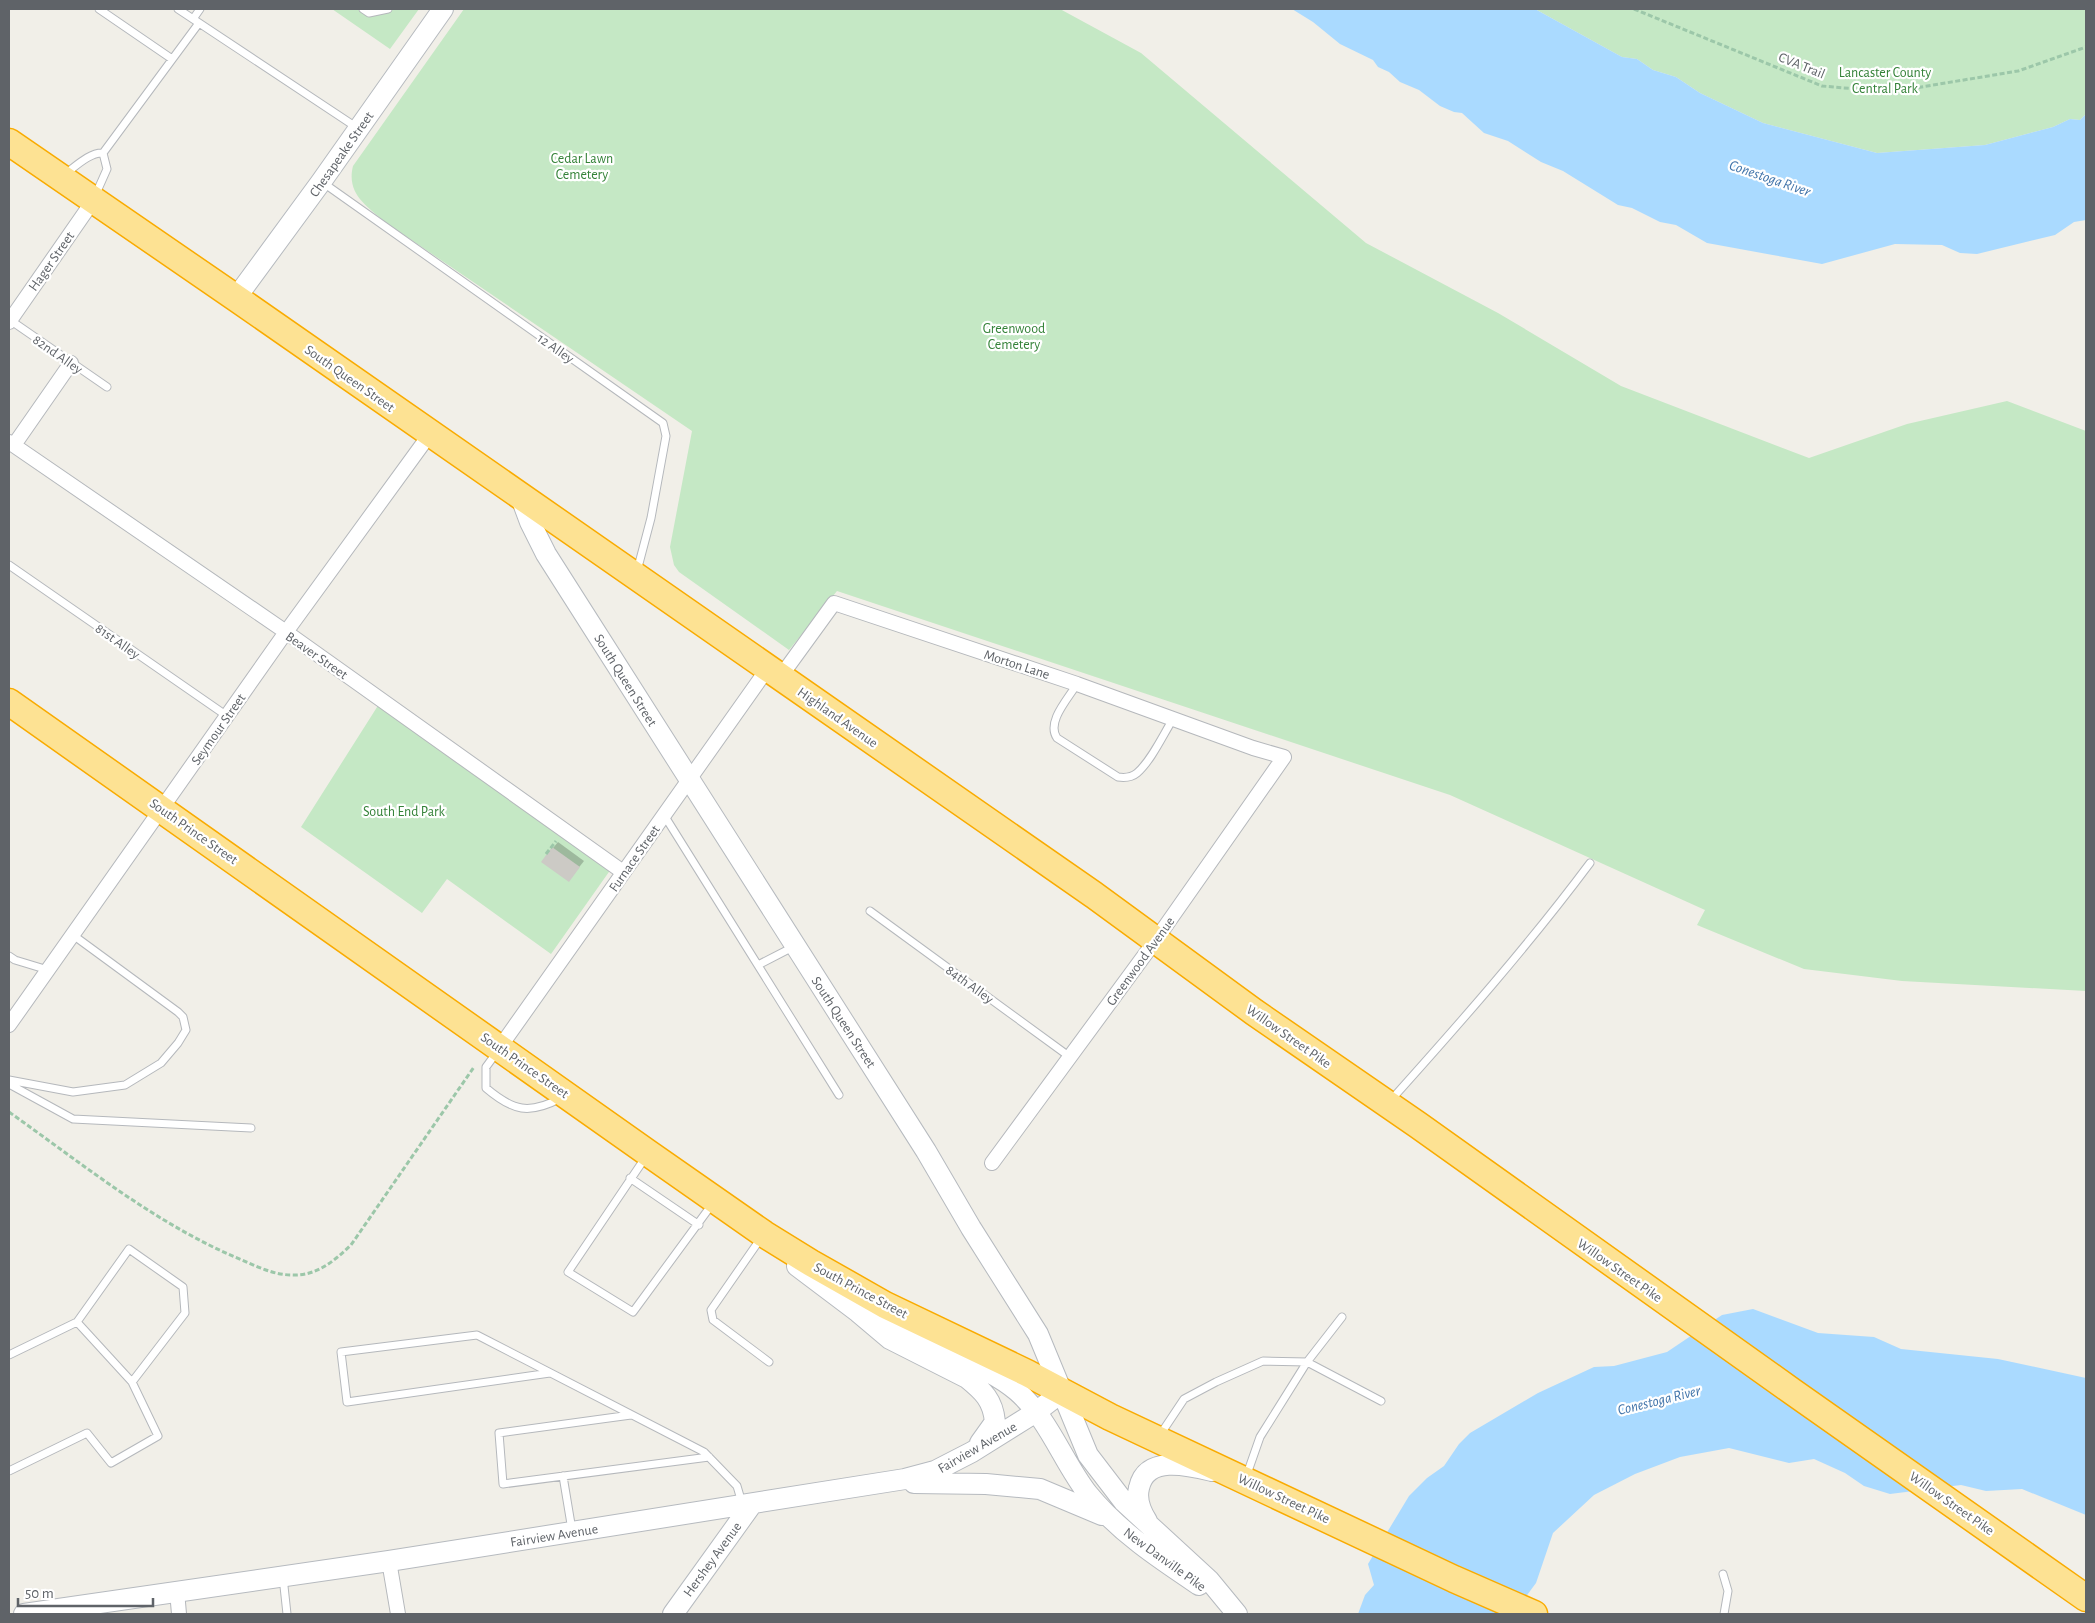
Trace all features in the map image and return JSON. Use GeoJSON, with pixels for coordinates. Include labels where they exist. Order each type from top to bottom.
{"type":"FeatureCollection","features":[{"type":"Feature","properties":{"kind":"highway","name":"South Queen Street"},"geometry":{"type":"LineString","coordinates":[[9,142],[520,495]]}},
{"type":"Feature","properties":{"kind":"highway","name":"Highland Avenue"},"geometry":{"type":"LineString","coordinates":[[520,495],[1094,895],[1155,941]]}},
{"type":"Feature","properties":{"kind":"highway","name":"South Prince Street"},"geometry":{"type":"LineString","coordinates":[[9,702],[764,1234],[885,1305],[1027,1373],[1062,1392]]}},
{"type":"Feature","properties":{"kind":"highway","name":"Willow Street Pike"},"geometry":{"type":"LineString","coordinates":[[1155,941],[2086,1598]]}},
{"type":"Feature","properties":{"kind":"highway","name":"Willow Street Pike"},"geometry":{"type":"LineString","coordinates":[[1062,1392],[1157,1439],[1454,1579],[1534,1614]]}},
{"type":"Feature","properties":{"kind":"main road","name":"Chesapeake Street"},"geometry":{"type":"LineString","coordinates":[[236,298],[359,129],[443,9]]}},
{"type":"Feature","properties":{"kind":"main road","name":"South Queen Street"},"geometry":{"type":"LineString","coordinates":[[520,495],[530,522],[546,554],[926,1151],[971,1228],[1038,1334],[1062,1392]]}},
{"type":"Feature","properties":{"kind":"main road"},"geometry":{"type":"LineString","coordinates":[[764,1234],[800,1269],[890,1338],[967,1378],[987,1397],[994,1408],[995,1422],[990,1431],[972,1452]]}},
{"type":"Feature","properties":{"kind":"main road","name":"New Danville Pike"},"geometry":{"type":"LineString","coordinates":[[858,1312],[895,1327],[996,1375],[1017,1391],[1036,1412],[1088,1494],[1113,1520],[1140,1544],[1233,1610]]}},
{"type":"Feature","properties":{"kind":"main road","name":"Fairview Avenue"},"geometry":{"type":"LineString","coordinates":[[24,1614],[51,1612],[177,1591],[390,1561],[888,1483],[935,1471],[972,1452],[1036,1412],[1062,1392]]}},
{"type":"Feature","properties":{"kind":"main road","name":"New Danville Pike"},"geometry":{"type":"LineString","coordinates":[[1062,1392],[1088,1454],[1124,1502],[1209,1580],[1233,1610]]}},
{"type":"Feature","properties":{"kind":"main road"},"geometry":{"type":"LineString","coordinates":[[1152,1528],[1137,1502],[1141,1479],[1150,1469],[1164,1465],[1203,1469],[1245,1479]]}},
{"type":"Feature","properties":{"kind":"main road"},"geometry":{"type":"LineString","coordinates":[[888,1483],[986,1484],[1040,1489],[1078,1503],[1113,1520]]}},
{"type":"Feature","properties":{"kind":"main road","name":"Hershey Avenue"},"geometry":{"type":"LineString","coordinates":[[673,1614],[747,1505]]}},
{"type":"Feature","properties":{"kind":"street","name":"Hager Street"},"geometry":{"type":"LineString","coordinates":[[9,321],[93,201]]}},
{"type":"Feature","properties":{"kind":"street"},"geometry":{"type":"LineString","coordinates":[[12,443],[71,363]]}},
{"type":"Feature","properties":{"kind":"street","name":"Seymour Street"},"geometry":{"type":"LineString","coordinates":[[9,1025],[163,809],[226,716],[430,434]]}},
{"type":"Feature","properties":{"kind":"street","name":"Beaver Street"},"geometry":{"type":"LineString","coordinates":[[12,443],[286,632],[623,872]]}},
{"type":"Feature","properties":{"kind":"street","name":"Morton Lane"},"geometry":{"type":"LineString","coordinates":[[774,672],[834,603],[1077,684],[1284,757]]}},
{"type":"Feature","properties":{"kind":"street","name":"Furnace Street"},"geometry":{"type":"LineString","coordinates":[[500,1047],[689,779],[774,672]]}},
{"type":"Feature","properties":{"kind":"street","name":"Greenwood Avenue"},"geometry":{"type":"LineString","coordinates":[[992,1163],[1155,941],[1284,757]]}},
{"type":"Feature","properties":{"kind":"street"},"geometry":{"type":"LineString","coordinates":[[390,1561],[398,1614]]}},
{"type":"Feature","properties":{"kind":"street"},"geometry":{"type":"LineString","coordinates":[[177,1591],[179,1614]]}},
{"type":"Feature","properties":{"kind":"lane"},"geometry":{"type":"LineString","coordinates":[[99,9],[172,59]]}},
{"type":"Feature","properties":{"kind":"lane"},"geometry":{"type":"LineString","coordinates":[[178,9],[359,129]]}},
{"type":"Feature","properties":{"kind":"lane"},"geometry":{"type":"LineString","coordinates":[[103,153],[172,59],[196,21],[200,9]]}},
{"type":"Feature","properties":{"kind":"lane"},"geometry":{"type":"LineString","coordinates":[[364,9],[369,13],[388,9]]}},
{"type":"Feature","properties":{"kind":"lane"},"geometry":{"type":"LineString","coordinates":[[60,177],[90,157],[100,152],[103,153]]}},
{"type":"Feature","properties":{"kind":"lane"},"geometry":{"type":"LineString","coordinates":[[93,201],[107,169],[103,153]]}},
{"type":"Feature","properties":{"kind":"lane","name":"12 Alley"},"geometry":{"type":"LineString","coordinates":[[321,182],[663,423],[666,436],[651,518],[636,576]]}},
{"type":"Feature","properties":{"kind":"lane","name":"82nd Alley"},"geometry":{"type":"LineString","coordinates":[[9,321],[107,387]]}},
{"type":"Feature","properties":{"kind":"lane","name":"81st Alley"},"geometry":{"type":"LineString","coordinates":[[9,565],[226,716]]}},
{"type":"Feature","properties":{"kind":"lane"},"geometry":{"type":"LineString","coordinates":[[1077,684],[1053,725],[1053,733],[1057,738],[1118,777],[1128,778],[1137,774],[1173,719]]}},
{"type":"Feature","properties":{"kind":"lane"},"geometry":{"type":"LineString","coordinates":[[664,815],[839,1094]]}},
{"type":"Feature","properties":{"kind":"lane"},"geometry":{"type":"LineString","coordinates":[[1388,1104],[1483,997],[1560,904],[1590,863]]}},
{"type":"Feature","properties":{"kind":"lane","name":"84th Alley"},"geometry":{"type":"LineString","coordinates":[[870,910],[1070,1057]]}},
{"type":"Feature","properties":{"kind":"lane"},"geometry":{"type":"LineString","coordinates":[[9,1080],[73,1092],[124,1085],[161,1063],[186,1030],[183,1017],[178,1012],[73,935]]}},
{"type":"Feature","properties":{"kind":"lane"},"geometry":{"type":"LineString","coordinates":[[758,965],[795,946]]}},
{"type":"Feature","properties":{"kind":"lane"},"geometry":{"type":"LineString","coordinates":[[9,956],[15,960],[49,970]]}},
{"type":"Feature","properties":{"kind":"lane"},"geometry":{"type":"LineString","coordinates":[[500,1047],[486,1067],[486,1088],[502,1102],[529,1110],[550,1104],[568,1095]]}},
{"type":"Feature","properties":{"kind":"lane"},"geometry":{"type":"LineString","coordinates":[[9,1084],[73,1119],[251,1128]]}},
{"type":"Feature","properties":{"kind":"lane"},"geometry":{"type":"LineString","coordinates":[[648,1153],[568,1272],[633,1312],[699,1225],[715,1200]]}},
{"type":"Feature","properties":{"kind":"lane"},"geometry":{"type":"LineString","coordinates":[[630,1178],[699,1225]]}},
{"type":"Feature","properties":{"kind":"lane"},"geometry":{"type":"LineString","coordinates":[[764,1234],[711,1310],[713,1320],[769,1362]]}},
{"type":"Feature","properties":{"kind":"lane"},"geometry":{"type":"LineString","coordinates":[[9,1355],[77,1322],[129,1250],[183,1286],[185,1314],[132,1382]]}},
{"type":"Feature","properties":{"kind":"lane"},"geometry":{"type":"LineString","coordinates":[[1245,1479],[1260,1437],[1307,1362],[1342,1317]]}},
{"type":"Feature","properties":{"kind":"lane"},"geometry":{"type":"LineString","coordinates":[[9,1471],[87,1432],[111,1463],[158,1436],[132,1382],[77,1322]]}},
{"type":"Feature","properties":{"kind":"lane"},"geometry":{"type":"LineString","coordinates":[[550,1373],[347,1402],[341,1352],[477,1335],[704,1452],[737,1486],[747,1505]]}},
{"type":"Feature","properties":{"kind":"lane"},"geometry":{"type":"LineString","coordinates":[[1157,1439],[1184,1399],[1216,1382],[1264,1361],[1307,1362],[1381,1401]]}},
{"type":"Feature","properties":{"kind":"lane"},"geometry":{"type":"LineString","coordinates":[[631,1415],[499,1433],[502,1484],[709,1457]]}},
{"type":"Feature","properties":{"kind":"lane"},"geometry":{"type":"LineString","coordinates":[[563,1476],[572,1532]]}},
{"type":"Feature","properties":{"kind":"lane"},"geometry":{"type":"LineString","coordinates":[[1723,1574],[1728,1591],[1724,1614]]}},
{"type":"Feature","properties":{"kind":"lane"},"geometry":{"type":"LineString","coordinates":[[283,1576],[287,1614]]}},
{"type":"Feature","properties":{"kind":"path","name":"CVA Trail"},"geometry":{"type":"LineString","coordinates":[[1634,9],[1822,86],[1891,92],[2018,71],[2086,47]]}},
{"type":"Feature","properties":{"kind":"path"},"geometry":{"type":"LineString","coordinates":[[546,854],[558,838]]}},
{"type":"Feature","properties":{"kind":"path"},"geometry":{"type":"LineString","coordinates":[[9,1112],[156,1216],[216,1249],[272,1272],[293,1275],[317,1271],[335,1260],[351,1245],[472,1068],[500,1047]]}},
{"type":"Feature","properties":{"kind":"green space"},"geometry":{"type":"Polygon","coordinates":[[[332,9],[419,9],[390,49],[332,9]]]}},
{"type":"Feature","properties":{"kind":"green space","name":"Greenwood Cemetery"},"geometry":{"type":"Polygon","coordinates":[[[464,9],[1060,9],[1141,53],[1366,243],[1498,313],[1621,386],[1809,458],[1907,424],[2007,401],[2086,431],[2086,991],[1902,981],[1804,969],[1697,925],[1705,910],[1450,795],[837,591],[789,650],[679,572],[674,565],[670,547],[692,431],[385,222],[365,205],[355,192],[352,176],[353,166],[464,9]]]}},
{"type":"Feature","properties":{"kind":"green space","name":"Lancaster County Central Park"},"geometry":{"type":"Polygon","coordinates":[[[1535,9],[2086,9],[2086,114],[2080,120],[2070,119],[2053,127],[1985,145],[1877,153],[1763,123],[1700,93],[1676,77],[1653,70],[1637,59],[1622,57],[1535,9]]]}},
{"type":"Feature","properties":{"kind":"green space","name":"South End Park"},"geometry":{"type":"Polygon","coordinates":[[[379,704],[611,869],[551,954],[447,879],[422,913],[301,827],[379,704]]]}},
{"type":"Feature","properties":{"kind":"water","name":"Conestoga River"},"geometry":{"type":"Polygon","coordinates":[[[1292,9],[1535,9],[1622,57],[1637,59],[1653,70],[1676,77],[1700,93],[1763,123],[1877,153],[1985,145],[2053,127],[2070,119],[2080,120],[2086,114],[2086,220],[2074,222],[2055,235],[1977,254],[1960,253],[1942,245],[1895,244],[1822,264],[1707,243],[1676,225],[1660,222],[1632,208],[1618,205],[1563,171],[1541,162],[1508,141],[1484,133],[1462,113],[1440,106],[1419,90],[1400,82],[1389,72],[1378,67],[1373,60],[1340,44],[1313,22],[1292,9]]]}},
{"type":"Feature","properties":{"kind":"water","name":"Conestoga River"},"geometry":{"type":"Polygon","coordinates":[[[1753,1309],[1818,1333],[1874,1337],[1901,1349],[1998,1359],[2086,1378],[2086,1515],[2022,1489],[1986,1491],[1961,1485],[1890,1494],[1864,1486],[1845,1473],[1814,1459],[1789,1463],[1729,1448],[1680,1457],[1635,1474],[1594,1495],[1553,1533],[1536,1583],[1513,1614],[1358,1614],[1365,1595],[1374,1585],[1368,1564],[1409,1496],[1427,1478],[1444,1466],[1459,1444],[1470,1433],[1538,1393],[1594,1367],[1614,1366],[1667,1352],[1722,1315],[1753,1309]]]}},
{"type":"Feature","properties":{"kind":"building"},"geometry":{"type":"Polygon","coordinates":[[[552,847],[580,867],[569,882],[541,862],[552,847]]]}},
{"type":"Feature","properties":{"kind":"park label","name":"Cedar Lawn Cemetery"},"geometry":{"type":"Point","coordinates":[582,166]}}]}
